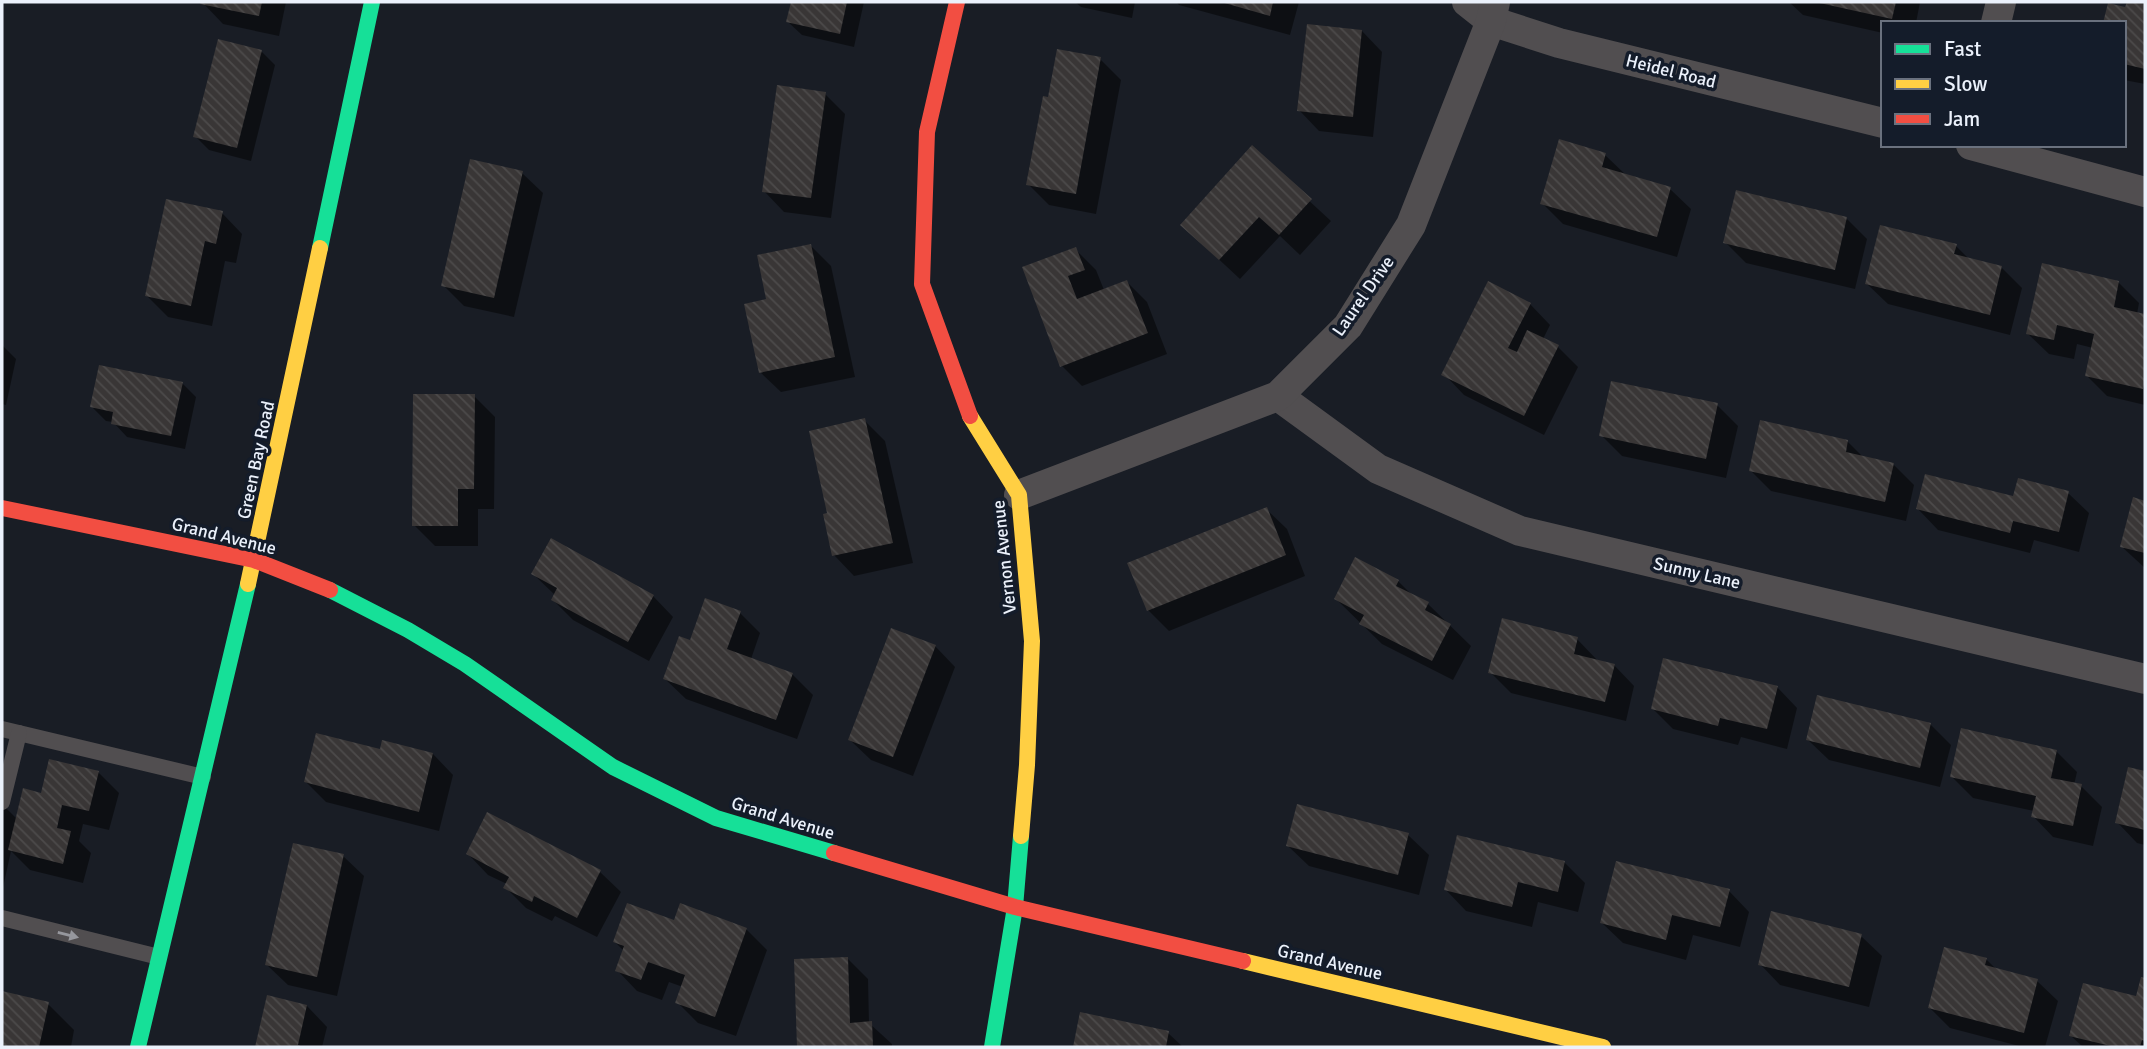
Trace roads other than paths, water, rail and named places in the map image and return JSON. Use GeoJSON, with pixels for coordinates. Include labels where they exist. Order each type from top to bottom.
{"type":"FeatureCollection","features":[{"type":"Feature","properties":{"kind":"street","name":"Green Bay Road"},"geometry":{"type":"LineString","coordinates":[[138,1047],[254,560],[372,2]]}},
{"type":"Feature","properties":{"kind":"street","name":"Vernon Avenue"},"geometry":{"type":"LineString","coordinates":[[957,2],[927,132],[922,284],[966,410],[1019,495],[1032,640],[1027,765],[1015,907],[992,1047]]}},
{"type":"Feature","properties":{"kind":"street","name":"Heidel Road"},"geometry":{"type":"LineString","coordinates":[[1467,2],[1493,11],[1559,43],[1881,123]]}},
{"type":"Feature","properties":{"kind":"street"},"geometry":{"type":"LineString","coordinates":[[1996,21],[2001,2]]}},
{"type":"Feature","properties":{"kind":"street","name":"Laurel Drive"},"geometry":{"type":"LineString","coordinates":[[1019,495],[1278,396],[1348,326],[1411,225],[1493,11]]}},
{"type":"Feature","properties":{"kind":"street"},"geometry":{"type":"LineString","coordinates":[[1979,147],[2145,191]]}},
{"type":"Feature","properties":{"kind":"street","name":"Sunny Lane"},"geometry":{"type":"LineString","coordinates":[[1278,396],[1378,469],[1520,531],[2145,679]]}},
{"type":"Feature","properties":{"kind":"street","name":"Grand Avenue"},"geometry":{"type":"LineString","coordinates":[[2,508],[254,560],[334,591],[466,664],[612,767],[716,818],[1015,907],[1603,1047]]}},
{"type":"Feature","properties":{"kind":"lane"},"geometry":{"type":"LineString","coordinates":[[2,729],[203,777]]}},
{"type":"Feature","properties":{"kind":"lane"},"geometry":{"type":"LineString","coordinates":[[2,802],[19,733]]}},
{"type":"Feature","properties":{"kind":"lane"},"geometry":{"type":"LineString","coordinates":[[2,918],[160,958]]}}]}
